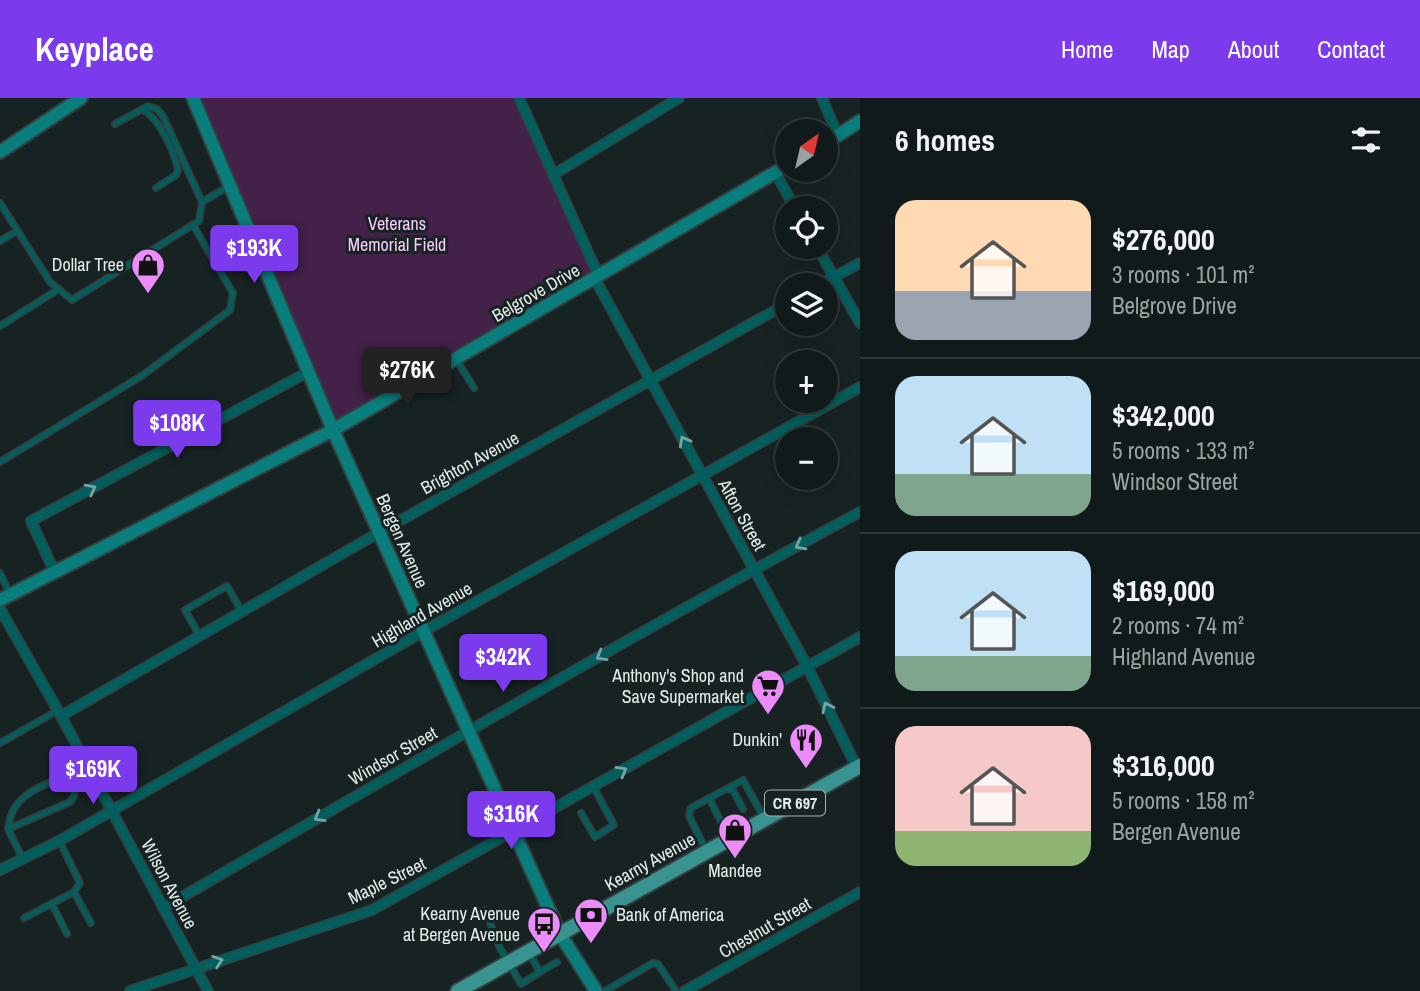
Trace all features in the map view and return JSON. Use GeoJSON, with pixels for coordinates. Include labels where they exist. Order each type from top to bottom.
{"type":"FeatureCollection","features":[{"type":"Feature","properties":{"kind":"main road","name":"Kearny Avenue"},"geometry":{"type":"LineString","coordinates":[[458,991],[858,767]]}},
{"type":"Feature","properties":{"kind":"street"},"geometry":{"type":"LineString","coordinates":[[0,152],[81,98]]}},
{"type":"Feature","properties":{"kind":"street","name":"Bergen Avenue"},"geometry":{"type":"LineString","coordinates":[[193,98],[378,533],[560,934],[596,991]]}},
{"type":"Feature","properties":{"kind":"street","name":"Afton Street"},"geometry":{"type":"LineString","coordinates":[[519,98],[597,278],[807,666],[858,767]]}},
{"type":"Feature","properties":{"kind":"street"},"geometry":{"type":"LineString","coordinates":[[553,175],[679,98]]}},
{"type":"Feature","properties":{"kind":"street"},"geometry":{"type":"LineString","coordinates":[[822,98],[827,119]]}},
{"type":"Feature","properties":{"kind":"street"},"geometry":{"type":"LineString","coordinates":[[838,135],[860,121]]}},
{"type":"Feature","properties":{"kind":"street","name":"Belgrove Drive"},"geometry":{"type":"LineString","coordinates":[[5,597],[333,430],[775,172]]}},
{"type":"Feature","properties":{"kind":"street"},"geometry":{"type":"LineString","coordinates":[[838,275],[860,263]]}},
{"type":"Feature","properties":{"kind":"street"},"geometry":{"type":"LineString","coordinates":[[838,284],[860,323]]}},
{"type":"Feature","properties":{"kind":"street","name":"Brighton Avenue"},"geometry":{"type":"LineString","coordinates":[[60,713],[200,637],[378,533],[775,310]]}},
{"type":"Feature","properties":{"kind":"street"},"geometry":{"type":"LineString","coordinates":[[55,573],[31,521],[308,372]]}},
{"type":"Feature","properties":{"kind":"street","name":"Highland Avenue"},"geometry":{"type":"LineString","coordinates":[[0,870],[113,811],[424,631],[860,387]]}},
{"type":"Feature","properties":{"kind":"street","name":"Windsor Street"},"geometry":{"type":"LineString","coordinates":[[163,908],[469,730],[860,512]]}},
{"type":"Feature","properties":{"kind":"street","name":"Wilson Avenue"},"geometry":{"type":"LineString","coordinates":[[0,609],[60,713],[208,991]]}},
{"type":"Feature","properties":{"kind":"street","name":"Maple Street"},"geometry":{"type":"LineString","coordinates":[[131,991],[372,910],[860,637]]}},
{"type":"Feature","properties":{"kind":"street","name":"Chestnut Street"},"geometry":{"type":"LineString","coordinates":[[685,991],[860,891]]}},
{"type":"Feature","properties":{"kind":"lane"},"geometry":{"type":"LineString","coordinates":[[0,203],[50,282],[72,300],[199,221],[202,202],[157,108],[148,106],[115,124]]}},
{"type":"Feature","properties":{"kind":"lane"},"geometry":{"type":"LineString","coordinates":[[142,109],[149,113],[163,133],[178,170],[176,176],[156,188]]}},
{"type":"Feature","properties":{"kind":"lane"},"geometry":{"type":"LineString","coordinates":[[202,202],[230,186]]}},
{"type":"Feature","properties":{"kind":"lane"},"geometry":{"type":"LineString","coordinates":[[0,462],[143,375],[230,310],[233,292],[193,225]]}},
{"type":"Feature","properties":{"kind":"lane"},"geometry":{"type":"LineString","coordinates":[[0,241],[17,230]]}},
{"type":"Feature","properties":{"kind":"lane"},"geometry":{"type":"LineString","coordinates":[[0,326],[59,289]]}},
{"type":"Feature","properties":{"kind":"lane"},"geometry":{"type":"LineString","coordinates":[[456,359],[474,388]]}},
{"type":"Feature","properties":{"kind":"lane"},"geometry":{"type":"LineString","coordinates":[[0,573],[5,597]]}},
{"type":"Feature","properties":{"kind":"lane"},"geometry":{"type":"LineString","coordinates":[[200,637],[186,610],[227,586],[242,613]]}},
{"type":"Feature","properties":{"kind":"lane"},"geometry":{"type":"LineString","coordinates":[[0,743],[60,713]]}},
{"type":"Feature","properties":{"kind":"lane"},"geometry":{"type":"LineString","coordinates":[[8,828],[70,802],[75,797],[75,789],[68,779],[49,783],[23,798],[15,807],[8,828],[23,859]]}},
{"type":"Feature","properties":{"kind":"lane"},"geometry":{"type":"LineString","coordinates":[[708,852],[689,817],[691,808],[743,780],[766,819]]}},
{"type":"Feature","properties":{"kind":"lane"},"geometry":{"type":"LineString","coordinates":[[581,813],[595,837],[614,825],[594,787]]}},
{"type":"Feature","properties":{"kind":"lane"},"geometry":{"type":"LineString","coordinates":[[728,788],[734,792],[743,809]]}},
{"type":"Feature","properties":{"kind":"lane"},"geometry":{"type":"LineString","coordinates":[[709,798],[730,839]]}},
{"type":"Feature","properties":{"kind":"lane"},"geometry":{"type":"LineString","coordinates":[[24,918],[74,892],[80,883],[59,841]]}},
{"type":"Feature","properties":{"kind":"lane"},"geometry":{"type":"LineString","coordinates":[[74,892],[92,923]]}},
{"type":"Feature","properties":{"kind":"lane"},"geometry":{"type":"LineString","coordinates":[[51,904],[67,934]]}},
{"type":"Feature","properties":{"kind":"lane"},"geometry":{"type":"LineString","coordinates":[[485,910],[500,948],[521,984],[557,962]]}},
{"type":"Feature","properties":{"kind":"lane"},"geometry":{"type":"LineString","coordinates":[[528,952],[540,972]]}},
{"type":"Feature","properties":{"kind":"lane"},"geometry":{"type":"LineString","coordinates":[[605,991],[653,963],[658,964],[676,991]]}},
{"type":"Feature","properties":{"kind":"green space","name":"Veterans Memorial Field"},"geometry":{"type":"Polygon","coordinates":[[[191,98],[518,98],[598,274],[330,433],[191,98]]]}},
{"type":"Feature","properties":{"kind":"place","name":"Dollar Tree"},"geometry":{"type":"Point","coordinates":[148,295]}},
{"type":"Feature","properties":{"kind":"place","name":"Anthony's Shop and Save Supermarket"},"geometry":{"type":"Point","coordinates":[768,716]}},
{"type":"Feature","properties":{"kind":"place","name":"Dunkin'"},"geometry":{"type":"Point","coordinates":[806,770]}},
{"type":"Feature","properties":{"kind":"place","name":"Mandee"},"geometry":{"type":"Point","coordinates":[735,860]}},
{"type":"Feature","properties":{"kind":"place","name":"Bank of America"},"geometry":{"type":"Point","coordinates":[591,945]}},
{"type":"Feature","properties":{"kind":"place","name":"Kearny Avenue at Bergen Avenue"},"geometry":{"type":"Point","coordinates":[544,954]}}]}
